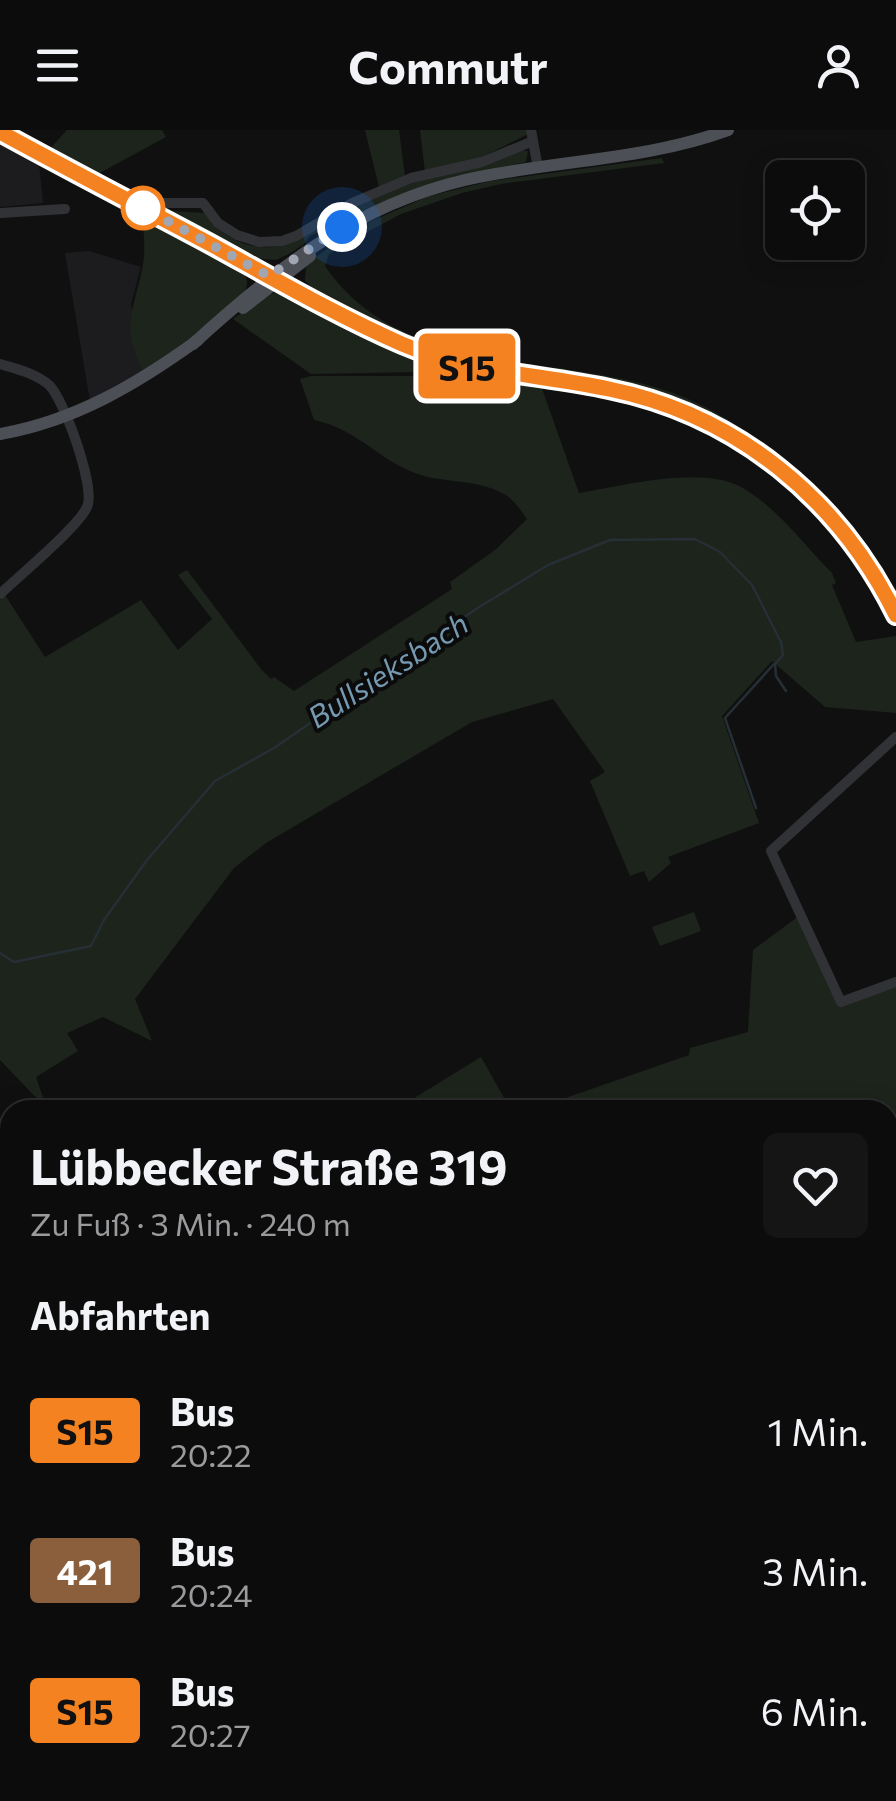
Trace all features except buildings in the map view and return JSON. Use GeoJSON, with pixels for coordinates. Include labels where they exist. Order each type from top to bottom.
{"type":"FeatureCollection","features":[{"type":"Feature","properties":{"kind":"main road"},"geometry":{"type":"LineString","coordinates":[[0,434],[50,422],[142,380],[193,344],[324,237],[361,219],[438,187],[666,149],[728,130]]}},
{"type":"Feature","properties":{"kind":"main road"},"geometry":{"type":"LineString","coordinates":[[0,132],[372,330],[435,357],[660,402],[738,438],[812,496],[855,544],[896,615]]}},
{"type":"Feature","properties":{"kind":"main road"},"geometry":{"type":"LineString","coordinates":[[193,344],[248,293],[304,261],[361,219]]}},
{"type":"Feature","properties":{"kind":"main road"},"geometry":{"type":"LineString","coordinates":[[304,261],[302,280],[311,298]]}},
{"type":"Feature","properties":{"kind":"main road"},"geometry":{"type":"LineString","coordinates":[[245,263],[252,282],[248,293]]}},
{"type":"Feature","properties":{"kind":"street"},"geometry":{"type":"LineString","coordinates":[[146,198],[155,203],[203,203],[218,223],[258,242],[282,240],[396,184],[482,162],[532,135],[538,168]]}},
{"type":"Feature","properties":{"kind":"street"},"geometry":{"type":"LineString","coordinates":[[0,214],[64,209]]}},
{"type":"Feature","properties":{"kind":"street"},"geometry":{"type":"LineString","coordinates":[[0,364],[46,383],[57,394],[89,486],[87,508],[0,594]]}},
{"type":"Feature","properties":{"kind":"street"},"geometry":{"type":"LineString","coordinates":[[896,737],[770,850],[841,1002],[896,982]]}},
{"type":"Feature","properties":{"kind":"shaded area"},"geometry":{"type":"Polygon","coordinates":[[[67,130],[162,130],[166,137],[96,175],[48,151],[67,130]]]}},
{"type":"Feature","properties":{"kind":"shaded area"},"geometry":{"type":"Polygon","coordinates":[[[365,130],[399,130],[405,177],[379,187],[365,130]]]}},
{"type":"Feature","properties":{"kind":"shaded area"},"geometry":{"type":"Polygon","coordinates":[[[420,130],[527,130],[528,134],[476,160],[425,172],[420,130]]]}},
{"type":"Feature","properties":{"kind":"shaded area"},"geometry":{"type":"Polygon","coordinates":[[[0,141],[39,163],[43,203],[0,207],[0,141]]]}},
{"type":"Feature","properties":{"kind":"shaded area"},"geometry":{"type":"Polygon","coordinates":[[[521,150],[528,151],[526,162],[454,177],[336,221],[276,260],[254,258],[157,210],[205,213],[218,228],[242,243],[280,246],[396,188],[491,163],[521,150]]]}},
{"type":"Feature","properties":{"kind":"shaded area"},"geometry":{"type":"Polygon","coordinates":[[[662,158],[664,163],[501,184],[462,193],[401,214],[329,254],[325,266],[356,301],[393,326],[434,344],[477,355],[614,377],[658,388],[703,406],[763,444],[817,491],[744,436],[684,405],[617,385],[450,353],[328,299],[305,280],[310,261],[360,226],[429,196],[491,181],[662,158]]]}},
{"type":"Feature","properties":{"kind":"shaded area"},"geometry":{"type":"Polygon","coordinates":[[[143,217],[237,267],[247,282],[244,293],[188,342],[144,372],[136,355],[131,326],[144,257],[143,217]]]}},
{"type":"Feature","properties":{"kind":"shaded area"},"geometry":{"type":"Polygon","coordinates":[[[89,251],[141,267],[131,304],[144,372],[90,401],[65,253],[89,251]]]}},
{"type":"Feature","properties":{"kind":"shaded area"},"geometry":{"type":"Polygon","coordinates":[[[278,292],[427,360],[428,368],[421,372],[311,374],[233,319],[265,296],[278,292]]]}},
{"type":"Feature","properties":{"kind":"shaded area"},"geometry":{"type":"Polygon","coordinates":[[[441,367],[477,377],[540,383],[579,493],[684,477],[724,481],[754,495],[832,573],[836,583],[832,585],[856,642],[896,636],[896,713],[825,707],[772,661],[722,716],[759,823],[668,857],[671,863],[649,882],[644,871],[630,876],[590,781],[605,772],[553,699],[472,722],[266,843],[234,868],[135,999],[152,1041],[103,1017],[67,1033],[78,1051],[36,1077],[44,1100],[38,1100],[0,1060],[0,600],[5,595],[45,657],[141,600],[178,650],[212,619],[178,575],[187,570],[261,669],[294,691],[452,589],[450,582],[495,550],[527,519],[512,500],[496,490],[409,471],[345,431],[314,420],[300,379],[431,376],[441,367]]]}},
{"type":"Feature","properties":{"kind":"shaded area"},"geometry":{"type":"Polygon","coordinates":[[[694,912],[701,931],[660,946],[652,927],[694,912]]]}},
{"type":"Feature","properties":{"kind":"shaded area"},"geometry":{"type":"Polygon","coordinates":[[[803,913],[843,999],[896,979],[896,1100],[560,1100],[689,1055],[690,1048],[748,1032],[753,950],[803,913]]]}},
{"type":"Feature","properties":{"kind":"shaded area"},"geometry":{"type":"Polygon","coordinates":[[[481,1057],[505,1100],[411,1100],[481,1057]]]}},
{"type":"Feature","properties":{"kind":"waterway","name":"Bullsieksbach"},"geometry":{"type":"LineString","coordinates":[[0,953],[14,962],[91,946],[104,920],[147,860],[215,781],[274,748],[476,609],[548,565],[610,540],[695,539],[720,552],[752,585],[781,642],[783,655],[775,664],[776,676],[786,691]]}},
{"type":"Feature","properties":{"kind":"waterway","name":"Bullsieksbach"},"geometry":{"type":"LineString","coordinates":[[756,808],[725,718],[774,664]]}},
{"type":"Feature","properties":{"kind":"bus line","name":"S15"},"geometry":{"type":"LineString","coordinates":[[0,132],[404,345],[480,369],[609,389],[660,402],[705,420],[778,466],[812,496],[855,544],[896,615]]}},
{"type":"Feature","properties":{"kind":"route"},"geometry":{"type":"LineString","coordinates":[[143,208],[140,206],[269,276],[342,227]]}}]}
